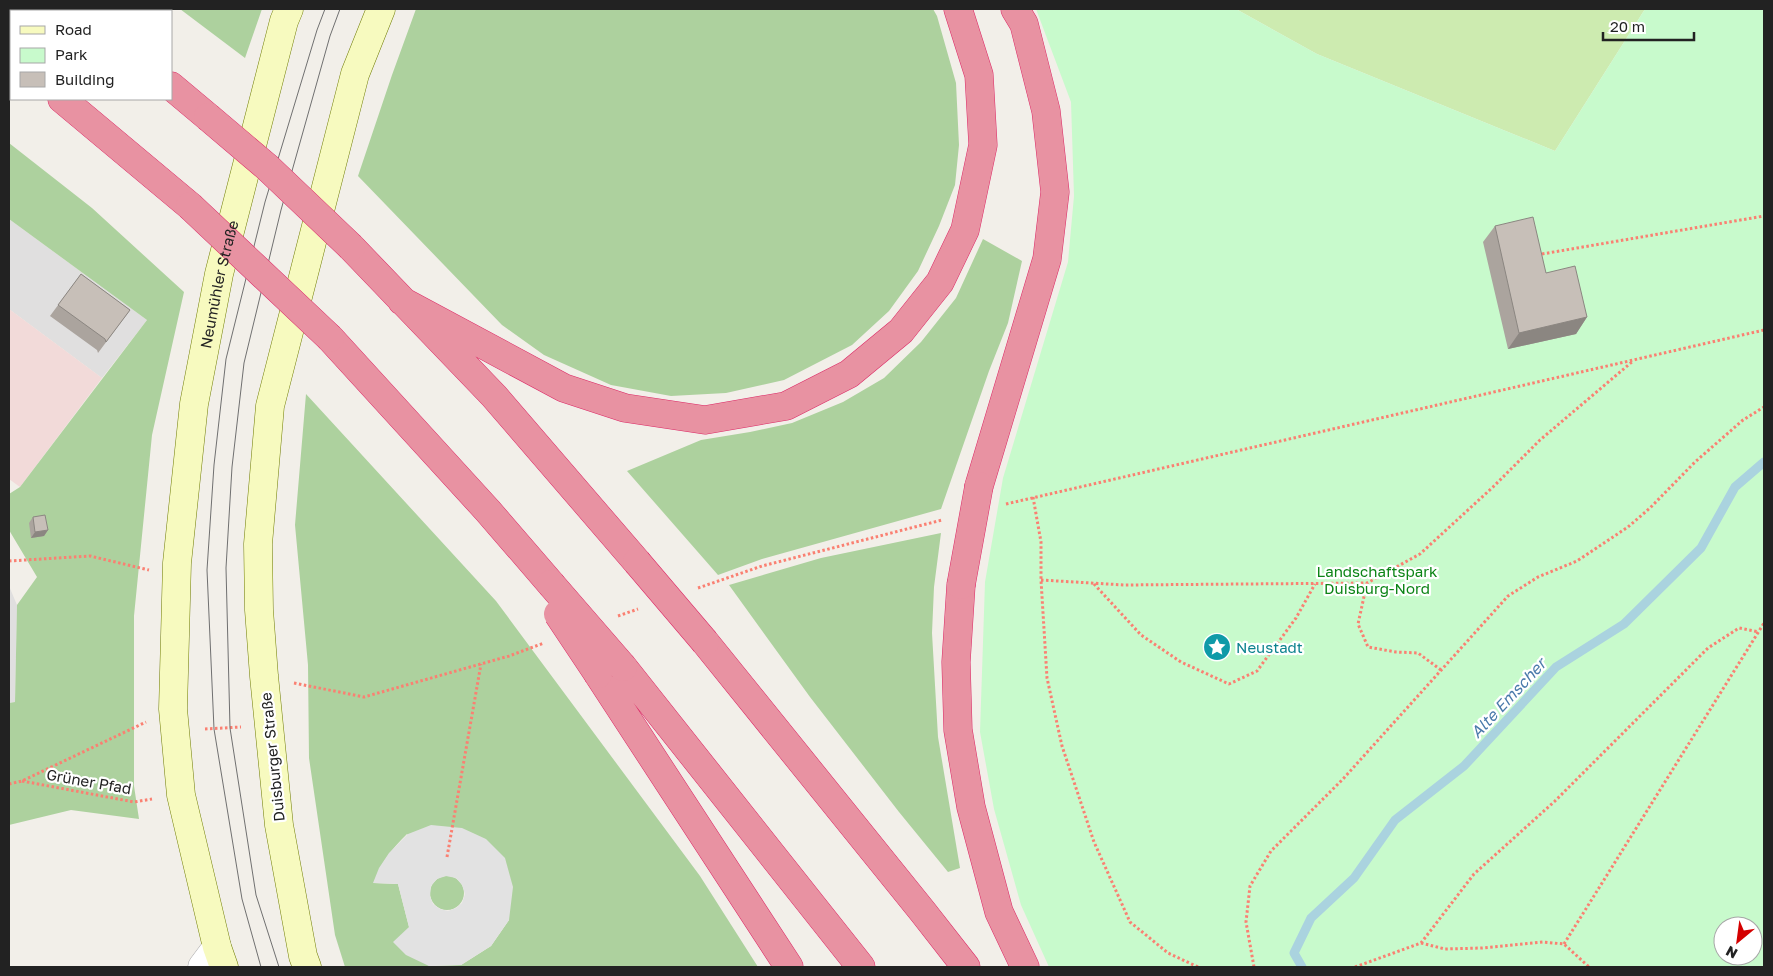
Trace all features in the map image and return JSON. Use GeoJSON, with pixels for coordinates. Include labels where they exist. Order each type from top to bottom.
{"type":"FeatureCollection","features":[{"type":"Feature","properties":{"kind":"highway"},"geometry":{"type":"LineString","coordinates":[[402,301],[564,388],[624,408],[705,420],[786,406],[849,374],[901,331],[940,282],[965,230],[983,145],[979,75],[958,9]]}},
{"type":"Feature","properties":{"kind":"highway"},"geometry":{"type":"LineString","coordinates":[[1015,9],[1024,24],[1046,111],[1055,192],[1047,260],[979,486],[960,584],[956,662],[958,730],[971,807],[999,912],[1025,967]]}},
{"type":"Feature","properties":{"kind":"highway"},"geometry":{"type":"LineString","coordinates":[[172,87],[267,167],[351,248],[494,396],[705,642],[966,967]]}},
{"type":"Feature","properties":{"kind":"highway"},"geometry":{"type":"LineString","coordinates":[[63,100],[190,206],[330,338],[488,511],[610,670],[861,967]]}},
{"type":"Feature","properties":{"kind":"highway"},"geometry":{"type":"LineString","coordinates":[[610,670],[789,967]]}},
{"type":"Feature","properties":{"kind":"main road","name":"Neumühler Straße"},"geometry":{"type":"LineString","coordinates":[[177,568],[194,404],[218,283],[288,9]]}},
{"type":"Feature","properties":{"kind":"main road","name":"Duisburger Straße"},"geometry":{"type":"LineString","coordinates":[[307,967],[303,956],[279,825],[259,610],[258,544],[270,406],[355,74],[381,9]]}},
{"type":"Feature","properties":{"kind":"main road"},"geometry":{"type":"LineString","coordinates":[[177,568],[173,709],[181,795],[214,960]]}},
{"type":"Feature","properties":{"kind":"path"},"geometry":{"type":"LineString","coordinates":[[1542,254],[1764,216]]}},
{"type":"Feature","properties":{"kind":"path"},"geometry":{"type":"LineString","coordinates":[[1198,967],[1168,953],[1130,922],[1094,842],[1062,746],[1047,678],[1041,542],[1033,497],[1764,330]]}},
{"type":"Feature","properties":{"kind":"path"},"geometry":{"type":"LineString","coordinates":[[1042,580],[1124,586],[1367,583],[1420,554],[1493,487],[1540,440],[1634,360]]}},
{"type":"Feature","properties":{"kind":"path"},"geometry":{"type":"LineString","coordinates":[[1254,967],[1246,922],[1250,886],[1271,851],[1342,779],[1508,596],[1538,577],[1577,561],[1628,527],[1650,508],[1695,462],[1744,420],[1764,407]]}},
{"type":"Feature","properties":{"kind":"path"},"geometry":{"type":"LineString","coordinates":[[9,561],[90,556],[138,568],[177,568]]}},
{"type":"Feature","properties":{"kind":"path"},"geometry":{"type":"LineString","coordinates":[[1094,584],[1141,635],[1180,662],[1229,684],[1256,671],[1296,618],[1315,583]]}},
{"type":"Feature","properties":{"kind":"path"},"geometry":{"type":"LineString","coordinates":[[1367,583],[1358,624],[1368,647],[1396,652],[1418,653],[1441,670]]}},
{"type":"Feature","properties":{"kind":"path"},"geometry":{"type":"LineString","coordinates":[[1564,944],[1764,623]]}},
{"type":"Feature","properties":{"kind":"path"},"geometry":{"type":"LineString","coordinates":[[1421,943],[1474,874],[1555,801],[1708,648],[1739,628],[1759,632]]}},
{"type":"Feature","properties":{"kind":"path"},"geometry":{"type":"LineString","coordinates":[[447,857],[481,664]]}},
{"type":"Feature","properties":{"kind":"path"},"geometry":{"type":"LineString","coordinates":[[9,784],[22,781],[173,709]]}},
{"type":"Feature","properties":{"kind":"path","name":"Grüner Pfad"},"geometry":{"type":"LineString","coordinates":[[22,781],[134,802],[181,795]]}},
{"type":"Feature","properties":{"kind":"path"},"geometry":{"type":"LineString","coordinates":[[1355,967],[1421,943],[1445,948],[1482,948],[1543,942],[1564,944],[1588,967]]}},
{"type":"Feature","properties":{"kind":"shaded area"},"geometry":{"type":"Polygon","coordinates":[[[9,219],[147,320],[102,378],[9,309],[9,219]]]}},
{"type":"Feature","properties":{"kind":"shaded area"},"geometry":{"type":"Polygon","coordinates":[[[9,309],[102,378],[20,487],[9,479],[9,309]]]}},
{"type":"Feature","properties":{"kind":"shaded area"},"geometry":{"type":"Polygon","coordinates":[[[9,586],[17,605],[15,702],[9,703],[9,586]]]}},
{"type":"Feature","properties":{"kind":"shaded area"},"geometry":{"type":"Polygon","coordinates":[[[431,825],[462,828],[486,839],[505,858],[513,887],[509,920],[491,946],[461,965],[429,966],[406,955],[393,942],[409,927],[398,884],[373,883],[379,868],[389,853],[408,834],[431,825]],[[446,876],[437,879],[431,886],[430,896],[433,904],[440,909],[448,911],[462,903],[465,894],[462,885],[456,878],[446,876]]]}},
{"type":"Feature","properties":{"kind":"green space"},"geometry":{"type":"Polygon","coordinates":[[[180,9],[262,9],[245,58],[180,9]]]}},
{"type":"Feature","properties":{"kind":"green space"},"geometry":{"type":"Polygon","coordinates":[[[416,9],[933,9],[937,16],[956,83],[959,145],[955,185],[939,226],[918,271],[889,311],[852,345],[784,380],[726,393],[671,396],[611,385],[544,355],[502,325],[358,176],[416,9]]]}},
{"type":"Feature","properties":{"kind":"green space","name":"Landschaftspark Duisburg-Nord"},"geometry":{"type":"Polygon","coordinates":[[[1036,9],[1236,9],[1317,54],[1555,151],[1645,9],[1764,9],[1764,967],[1049,967],[1021,905],[994,809],[980,732],[985,582],[1003,478],[1068,262],[1074,196],[1071,102],[1036,9]]]}},
{"type":"Feature","properties":{"kind":"green space"},"geometry":{"type":"Polygon","coordinates":[[[1236,9],[1645,9],[1555,151],[1317,54],[1236,9]]]}},
{"type":"Feature","properties":{"kind":"green space"},"geometry":{"type":"Polygon","coordinates":[[[9,143],[92,208],[184,292],[152,435],[134,616],[134,786],[139,819],[71,810],[9,825],[9,703],[15,702],[17,605],[37,577],[9,530],[9,494],[20,487],[147,320],[9,219],[9,143]]]}},
{"type":"Feature","properties":{"kind":"green space"},"geometry":{"type":"Polygon","coordinates":[[[983,239],[1022,261],[1008,323],[989,371],[941,509],[762,559],[718,575],[627,471],[701,440],[792,423],[843,402],[884,378],[921,342],[956,298],[983,239]]]}},
{"type":"Feature","properties":{"kind":"green space"},"geometry":{"type":"Polygon","coordinates":[[[306,394],[496,601],[700,876],[758,967],[345,967],[335,935],[309,758],[308,665],[295,525],[306,394]],[[407,834],[388,856],[374,883],[398,884],[409,927],[429,966],[461,965],[491,946],[509,920],[407,834]]]}},
{"type":"Feature","properties":{"kind":"green space"},"geometry":{"type":"Polygon","coordinates":[[[941,533],[934,587],[932,633],[938,737],[960,868],[948,872],[810,697],[729,585],[821,558],[941,533]]]}},
{"type":"Feature","properties":{"kind":"green space"},"geometry":{"type":"Polygon","coordinates":[[[447,876],[454,877],[459,881],[463,886],[463,900],[459,905],[454,909],[447,910],[440,909],[435,905],[431,900],[430,893],[431,886],[435,881],[440,877],[447,876]]]}},
{"type":"Feature","properties":{"kind":"building"},"geometry":{"type":"Polygon","coordinates":[[[1533,217],[1546,273],[1575,266],[1587,317],[1519,333],[1495,226],[1533,217]]]}},
{"type":"Feature","properties":{"kind":"building"},"geometry":{"type":"Polygon","coordinates":[[[81,274],[130,310],[106,342],[105,339],[58,305],[81,274]]]}},
{"type":"Feature","properties":{"kind":"building"},"geometry":{"type":"Polygon","coordinates":[[[45,515],[48,530],[35,532],[33,517],[45,515]]]}},
{"type":"Feature","properties":{"kind":"waterway","name":"Alte Emscher"},"geometry":{"type":"LineString","coordinates":[[1302,967],[1294,953],[1311,918],[1354,878],[1395,820],[1464,766],[1556,667],[1624,624],[1701,548],[1735,487],[1764,462]]}},
{"type":"Feature","properties":{"kind":"tram line"},"geometry":{"type":"LineString","coordinates":[[261,967],[242,899],[214,729],[207,570],[214,465],[226,359],[265,202],[325,9]]}},
{"type":"Feature","properties":{"kind":"tram line"},"geometry":{"type":"LineString","coordinates":[[279,967],[256,895],[230,728],[226,568],[232,467],[244,363],[281,210],[330,36],[340,9]]}},
{"type":"Feature","properties":{"kind":"place","name":"Neustadt"},"geometry":{"type":"Point","coordinates":[1217,647]}}]}
